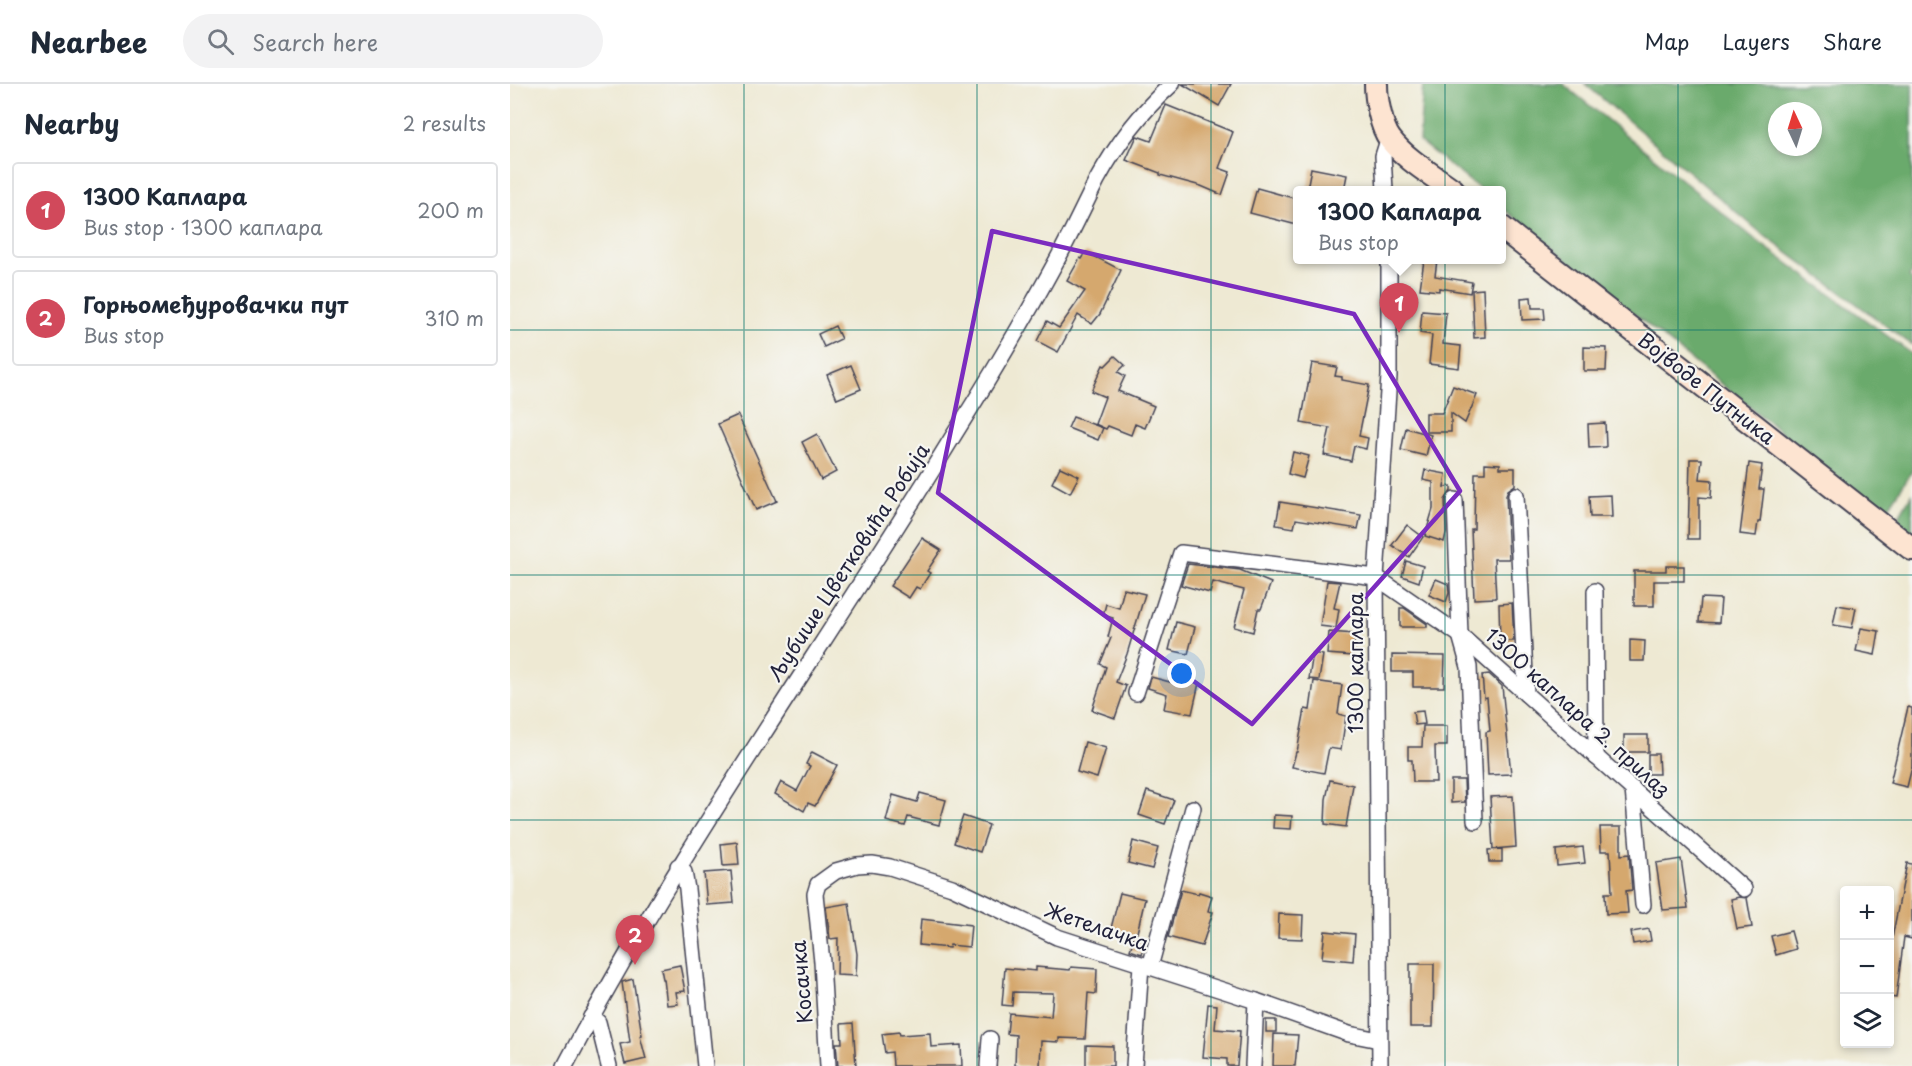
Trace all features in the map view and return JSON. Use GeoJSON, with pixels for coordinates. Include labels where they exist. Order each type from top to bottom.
{"type":"FeatureCollection","features":[{"type":"Feature","properties":{"kind":"street","name":"Љубише Цветковића Робија"},"geometry":{"type":"LineString","coordinates":[[565,1066],[678,866],[952,439],[1057,260],[1098,179],[1152,103],[1172,84]]}},
{"type":"Feature","properties":{"kind":"street"},"geometry":{"type":"LineString","coordinates":[[1376,84],[1378,107],[1389,137],[1411,158],[1449,186]]}},
{"type":"Feature","properties":{"kind":"street"},"geometry":{"type":"LineString","coordinates":[[1385,186],[1383,156],[1389,137]]}},
{"type":"Feature","properties":{"kind":"street","name":"Војводе Путника"},"geometry":{"type":"LineString","coordinates":[[1506,231],[1912,549]]}},
{"type":"Feature","properties":{"kind":"street","name":"1300 каплара"},"geometry":{"type":"LineString","coordinates":[[1380,1066],[1376,577],[1389,376],[1389,264]]}},
{"type":"Feature","properties":{"kind":"street"},"geometry":{"type":"LineString","coordinates":[[1516,495],[1526,694]]}},
{"type":"Feature","properties":{"kind":"street"},"geometry":{"type":"LineString","coordinates":[[1455,500],[1460,635],[1469,667],[1476,821]]}},
{"type":"Feature","properties":{"kind":"street"},"geometry":{"type":"LineString","coordinates":[[1136,693],[1181,553],[1376,577]]}},
{"type":"Feature","properties":{"kind":"street","name":"1300 каплара 2. прилаз"},"geometry":{"type":"LineString","coordinates":[[1376,577],[1460,635],[1744,889]]}},
{"type":"Feature","properties":{"kind":"street"},"geometry":{"type":"LineString","coordinates":[[1595,591],[1596,757]]}},
{"type":"Feature","properties":{"kind":"street"},"geometry":{"type":"LineString","coordinates":[[1633,789],[1643,904]]}},
{"type":"Feature","properties":{"kind":"street"},"geometry":{"type":"LineString","coordinates":[[1134,1066],[1146,966],[1193,808]]}},
{"type":"Feature","properties":{"kind":"street","name":"Жетелачка"},"geometry":{"type":"LineString","coordinates":[[815,894],[818,884],[836,872],[857,865],[872,864],[890,867],[952,887],[1057,937],[1256,1000],[1349,1034],[1379,1040]]}},
{"type":"Feature","properties":{"kind":"street"},"geometry":{"type":"LineString","coordinates":[[678,866],[684,872],[687,889],[705,1066]]}},
{"type":"Feature","properties":{"kind":"street","name":"Косачка"},"geometry":{"type":"LineString","coordinates":[[815,894],[828,1066]]}},
{"type":"Feature","properties":{"kind":"street"},"geometry":{"type":"LineString","coordinates":[[1253,1066],[1256,1000]]}},
{"type":"Feature","properties":{"kind":"street"},"geometry":{"type":"LineString","coordinates":[[591,1017],[598,1022],[609,1066]]}},
{"type":"Feature","properties":{"kind":"street"},"geometry":{"type":"LineString","coordinates":[[988,1066],[990,1039]]}},
{"type":"Feature","properties":{"kind":"highlighted area"},"geometry":{"type":"Polygon","coordinates":[[[992,231],[1354,314],[1460,491],[1252,724],[938,493],[992,231]]]}},
{"type":"Feature","properties":{"kind":"green space"},"geometry":{"type":"Polygon","coordinates":[[[1423,84],[1563,84],[1756,240],[1912,354],[1912,471],[1884,515],[1506,211],[1506,186],[1476,186],[1419,141],[1423,84]]]}},
{"type":"Feature","properties":{"kind":"green space"},"geometry":{"type":"Polygon","coordinates":[[[1585,84],[1912,84],[1912,273],[1909,277],[1912,280],[1912,345],[1761,233],[1585,84]]]}},
{"type":"Feature","properties":{"kind":"green space"},"geometry":{"type":"Polygon","coordinates":[[[1912,494],[1912,536],[1895,523],[1912,494]]]}},
{"type":"Feature","properties":{"kind":"building"},"geometry":{"type":"Polygon","coordinates":[[[1182,84],[1231,84],[1219,106],[1182,84]]]}},
{"type":"Feature","properties":{"kind":"building"},"geometry":{"type":"Polygon","coordinates":[[[1166,105],[1233,132],[1219,168],[1230,172],[1222,195],[1201,186],[1160,175],[1160,173],[1126,160],[1137,136],[1151,141],[1166,105]]]}},
{"type":"Feature","properties":{"kind":"building"},"geometry":{"type":"Polygon","coordinates":[[[1311,168],[1347,175],[1345,186],[1308,186],[1311,168]]]}},
{"type":"Feature","properties":{"kind":"building"},"geometry":{"type":"Polygon","coordinates":[[[1257,188],[1293,198],[1293,224],[1250,213],[1257,188]]]}},
{"type":"Feature","properties":{"kind":"building"},"geometry":{"type":"Polygon","coordinates":[[[1086,252],[1121,270],[1100,314],[1092,324],[1078,315],[1058,352],[1037,341],[1047,321],[1059,328],[1085,291],[1067,281],[1086,252]]]}},
{"type":"Feature","properties":{"kind":"building"},"geometry":{"type":"Polygon","coordinates":[[[1423,264],[1436,264],[1435,276],[1472,282],[1470,293],[1439,288],[1439,291],[1420,289],[1423,264]]]}},
{"type":"Feature","properties":{"kind":"building"},"geometry":{"type":"Polygon","coordinates":[[[1483,289],[1485,337],[1474,338],[1472,290],[1483,289]]]}},
{"type":"Feature","properties":{"kind":"building"},"geometry":{"type":"Polygon","coordinates":[[[1531,297],[1532,308],[1544,308],[1545,319],[1522,320],[1521,298],[1531,297]]]}},
{"type":"Feature","properties":{"kind":"building"},"geometry":{"type":"Polygon","coordinates":[[[1422,311],[1446,313],[1443,344],[1461,346],[1459,368],[1429,364],[1432,335],[1420,333],[1422,311]]]}},
{"type":"Feature","properties":{"kind":"building"},"geometry":{"type":"Polygon","coordinates":[[[835,326],[841,339],[824,347],[818,334],[835,326]]]}},
{"type":"Feature","properties":{"kind":"building"},"geometry":{"type":"Polygon","coordinates":[[[1584,347],[1607,348],[1606,371],[1584,371],[1584,347]]]}},
{"type":"Feature","properties":{"kind":"building"},"geometry":{"type":"Polygon","coordinates":[[[1115,356],[1125,365],[1118,372],[1125,376],[1118,391],[1154,406],[1145,428],[1135,424],[1131,435],[1108,426],[1106,429],[1095,424],[1105,397],[1091,391],[1103,365],[1105,366],[1115,356]]]}},
{"type":"Feature","properties":{"kind":"building"},"geometry":{"type":"Polygon","coordinates":[[[1312,363],[1337,367],[1335,376],[1342,377],[1342,380],[1369,385],[1359,436],[1368,438],[1366,449],[1354,446],[1351,461],[1324,455],[1330,428],[1301,423],[1312,363]]]}},
{"type":"Feature","properties":{"kind":"building"},"geometry":{"type":"Polygon","coordinates":[[[851,365],[861,389],[837,399],[827,375],[851,365]]]}},
{"type":"Feature","properties":{"kind":"building"},"geometry":{"type":"Polygon","coordinates":[[[1453,386],[1477,395],[1465,423],[1451,413],[1451,432],[1426,432],[1426,413],[1442,413],[1453,386]]]}},
{"type":"Feature","properties":{"kind":"building"},"geometry":{"type":"Polygon","coordinates":[[[738,415],[777,501],[756,510],[718,424],[738,415]]]}},
{"type":"Feature","properties":{"kind":"building"},"geometry":{"type":"Polygon","coordinates":[[[1073,417],[1103,428],[1098,440],[1068,428],[1073,417]]]}},
{"type":"Feature","properties":{"kind":"building"},"geometry":{"type":"Polygon","coordinates":[[[1605,423],[1606,447],[1589,448],[1588,424],[1605,423]]]}},
{"type":"Feature","properties":{"kind":"building"},"geometry":{"type":"Polygon","coordinates":[[[1406,428],[1431,435],[1426,456],[1401,450],[1406,428]]]}},
{"type":"Feature","properties":{"kind":"building"},"geometry":{"type":"Polygon","coordinates":[[[817,434],[836,472],[821,480],[802,442],[817,434]]]}},
{"type":"Feature","properties":{"kind":"building"},"geometry":{"type":"Polygon","coordinates":[[[1293,452],[1309,456],[1303,478],[1288,474],[1293,452]]]}},
{"type":"Feature","properties":{"kind":"building"},"geometry":{"type":"Polygon","coordinates":[[[1690,459],[1702,459],[1700,479],[1712,480],[1711,498],[1699,497],[1699,539],[1688,539],[1690,459]]]}},
{"type":"Feature","properties":{"kind":"building"},"geometry":{"type":"Polygon","coordinates":[[[1485,463],[1500,464],[1500,468],[1515,468],[1515,485],[1508,490],[1506,495],[1509,559],[1494,559],[1496,598],[1474,599],[1471,529],[1474,529],[1475,473],[1485,473],[1485,463]]]}},
{"type":"Feature","properties":{"kind":"building"},"geometry":{"type":"Polygon","coordinates":[[[1749,463],[1762,465],[1759,489],[1764,489],[1756,536],[1740,534],[1749,463]]]}},
{"type":"Feature","properties":{"kind":"building"},"geometry":{"type":"Polygon","coordinates":[[[1060,467],[1079,476],[1070,493],[1052,483],[1060,467]]]}},
{"type":"Feature","properties":{"kind":"building"},"geometry":{"type":"Polygon","coordinates":[[[1425,470],[1446,474],[1444,487],[1451,486],[1451,491],[1445,500],[1444,542],[1425,536],[1433,509],[1433,482],[1423,480],[1425,470]]]}},
{"type":"Feature","properties":{"kind":"building"},"geometry":{"type":"Polygon","coordinates":[[[1611,495],[1612,517],[1590,517],[1589,496],[1611,495]]]}},
{"type":"Feature","properties":{"kind":"building"},"geometry":{"type":"Polygon","coordinates":[[[1280,502],[1361,515],[1358,529],[1296,519],[1294,528],[1276,525],[1280,502]]]}},
{"type":"Feature","properties":{"kind":"building"},"geometry":{"type":"Polygon","coordinates":[[[1407,525],[1423,537],[1409,557],[1392,545],[1407,525]]]}},
{"type":"Feature","properties":{"kind":"building"},"geometry":{"type":"Polygon","coordinates":[[[922,538],[941,550],[927,571],[930,573],[920,589],[916,587],[909,598],[890,586],[922,538]]]}},
{"type":"Feature","properties":{"kind":"building"},"geometry":{"type":"Polygon","coordinates":[[[1406,561],[1423,566],[1419,582],[1402,576],[1406,561]]]}},
{"type":"Feature","properties":{"kind":"building"},"geometry":{"type":"Polygon","coordinates":[[[1188,564],[1240,570],[1271,583],[1261,609],[1258,609],[1253,632],[1234,627],[1244,590],[1213,582],[1210,593],[1181,585],[1188,564]]]}},
{"type":"Feature","properties":{"kind":"building"},"geometry":{"type":"Polygon","coordinates":[[[1666,566],[1684,566],[1684,581],[1654,581],[1654,606],[1634,606],[1634,571],[1666,571],[1666,566]]]}},
{"type":"Feature","properties":{"kind":"building"},"geometry":{"type":"Polygon","coordinates":[[[1436,579],[1448,584],[1449,593],[1446,602],[1429,595],[1436,579]]]}},
{"type":"Feature","properties":{"kind":"building"},"geometry":{"type":"Polygon","coordinates":[[[1327,581],[1340,582],[1334,608],[1339,609],[1336,628],[1320,626],[1327,581]]]}},
{"type":"Feature","properties":{"kind":"building"},"geometry":{"type":"Polygon","coordinates":[[[1124,589],[1145,594],[1116,682],[1126,686],[1115,718],[1092,710],[1106,667],[1100,664],[1111,638],[1108,637],[1113,618],[1103,615],[1106,604],[1119,608],[1124,589]]]}},
{"type":"Feature","properties":{"kind":"building"},"geometry":{"type":"Polygon","coordinates":[[[1701,598],[1721,599],[1719,623],[1699,622],[1701,598]]]}},
{"type":"Feature","properties":{"kind":"building"},"geometry":{"type":"Polygon","coordinates":[[[1512,603],[1514,641],[1500,641],[1499,604],[1512,603]]]}},
{"type":"Feature","properties":{"kind":"building"},"geometry":{"type":"Polygon","coordinates":[[[1837,605],[1856,608],[1852,628],[1833,625],[1837,605]]]}},
{"type":"Feature","properties":{"kind":"building"},"geometry":{"type":"Polygon","coordinates":[[[1400,608],[1404,608],[1427,624],[1427,627],[1400,627],[1400,608]]]}},
{"type":"Feature","properties":{"kind":"building"},"geometry":{"type":"Polygon","coordinates":[[[1176,622],[1195,627],[1188,654],[1169,650],[1176,622]]]}},
{"type":"Feature","properties":{"kind":"building"},"geometry":{"type":"Polygon","coordinates":[[[1861,628],[1879,631],[1875,655],[1856,651],[1861,628]]]}},
{"type":"Feature","properties":{"kind":"building"},"geometry":{"type":"Polygon","coordinates":[[[1329,632],[1355,634],[1353,656],[1327,654],[1329,632]]]}},
{"type":"Feature","properties":{"kind":"building"},"geometry":{"type":"Polygon","coordinates":[[[1630,640],[1645,641],[1644,661],[1630,661],[1630,640]]]}},
{"type":"Feature","properties":{"kind":"building"},"geometry":{"type":"Polygon","coordinates":[[[1313,653],[1323,655],[1319,680],[1309,679],[1313,653]]]}},
{"type":"Feature","properties":{"kind":"building"},"geometry":{"type":"Polygon","coordinates":[[[1392,655],[1445,656],[1444,687],[1413,687],[1413,672],[1392,672],[1392,655]]]}},
{"type":"Feature","properties":{"kind":"building"},"geometry":{"type":"Polygon","coordinates":[[[1489,674],[1502,686],[1511,774],[1488,775],[1486,732],[1490,731],[1487,697],[1484,698],[1482,675],[1489,674]]]}},
{"type":"Feature","properties":{"kind":"building"},"geometry":{"type":"Polygon","coordinates":[[[1151,677],[1170,682],[1171,678],[1199,683],[1192,714],[1164,709],[1167,694],[1148,688],[1151,677]]]}},
{"type":"Feature","properties":{"kind":"building"},"geometry":{"type":"Polygon","coordinates":[[[1314,681],[1342,685],[1338,714],[1346,716],[1341,750],[1329,748],[1324,773],[1292,767],[1305,709],[1310,710],[1314,681]]]}},
{"type":"Feature","properties":{"kind":"building"},"geometry":{"type":"Polygon","coordinates":[[[1908,707],[1912,708],[1912,767],[1907,787],[1890,783],[1908,707]]]}},
{"type":"Feature","properties":{"kind":"building"},"geometry":{"type":"Polygon","coordinates":[[[1423,711],[1425,724],[1415,725],[1413,712],[1423,711]]]}},
{"type":"Feature","properties":{"kind":"building"},"geometry":{"type":"Polygon","coordinates":[[[1423,726],[1447,726],[1447,746],[1435,746],[1436,782],[1413,782],[1412,760],[1408,760],[1408,747],[1422,747],[1423,726]]]}},
{"type":"Feature","properties":{"kind":"building"},"geometry":{"type":"Polygon","coordinates":[[[1624,735],[1648,735],[1648,752],[1624,752],[1624,735]]]}},
{"type":"Feature","properties":{"kind":"building"},"geometry":{"type":"Polygon","coordinates":[[[1085,742],[1106,748],[1097,778],[1077,772],[1085,742]]]}},
{"type":"Feature","properties":{"kind":"building"},"geometry":{"type":"Polygon","coordinates":[[[812,752],[837,765],[815,806],[808,803],[804,811],[775,794],[781,782],[797,791],[810,766],[806,764],[812,752]]]}},
{"type":"Feature","properties":{"kind":"building"},"geometry":{"type":"Polygon","coordinates":[[[1648,754],[1658,754],[1659,774],[1648,774],[1648,754]]]}},
{"type":"Feature","properties":{"kind":"building"},"geometry":{"type":"Polygon","coordinates":[[[1330,780],[1353,785],[1346,827],[1325,824],[1326,799],[1330,780]]]}},
{"type":"Feature","properties":{"kind":"building"},"geometry":{"type":"Polygon","coordinates":[[[1451,780],[1464,780],[1465,802],[1451,803],[1451,780]]]}},
{"type":"Feature","properties":{"kind":"building"},"geometry":{"type":"Polygon","coordinates":[[[1147,791],[1174,800],[1165,824],[1139,815],[1147,791]]]}},
{"type":"Feature","properties":{"kind":"building"},"geometry":{"type":"Polygon","coordinates":[[[920,793],[946,800],[939,825],[908,817],[905,826],[886,821],[893,795],[917,802],[920,793]]]}},
{"type":"Feature","properties":{"kind":"building"},"geometry":{"type":"Polygon","coordinates":[[[1513,796],[1516,847],[1493,849],[1490,797],[1513,796]]]}},
{"type":"Feature","properties":{"kind":"building"},"geometry":{"type":"Polygon","coordinates":[[[1274,815],[1292,816],[1291,829],[1273,828],[1274,815]]]}},
{"type":"Feature","properties":{"kind":"building"},"geometry":{"type":"Polygon","coordinates":[[[963,816],[989,825],[980,852],[954,843],[963,816]]]}},
{"type":"Feature","properties":{"kind":"building"},"geometry":{"type":"Polygon","coordinates":[[[1600,827],[1621,827],[1621,855],[1629,854],[1632,890],[1626,891],[1628,913],[1606,914],[1605,893],[1612,893],[1610,851],[1601,851],[1600,827]]]}},
{"type":"Feature","properties":{"kind":"building"},"geometry":{"type":"Polygon","coordinates":[[[1133,841],[1158,848],[1152,869],[1128,863],[1133,841]]]}},
{"type":"Feature","properties":{"kind":"building"},"geometry":{"type":"Polygon","coordinates":[[[737,842],[739,865],[723,866],[721,844],[737,842]]]}},
{"type":"Feature","properties":{"kind":"building"},"geometry":{"type":"Polygon","coordinates":[[[1583,847],[1585,863],[1557,866],[1556,850],[1583,847]]]}},
{"type":"Feature","properties":{"kind":"building"},"geometry":{"type":"Polygon","coordinates":[[[1502,849],[1502,862],[1489,862],[1488,850],[1502,849]]]}},
{"type":"Feature","properties":{"kind":"building"},"geometry":{"type":"Polygon","coordinates":[[[1681,859],[1688,908],[1663,910],[1656,863],[1681,859]]]}},
{"type":"Feature","properties":{"kind":"building"},"geometry":{"type":"Polygon","coordinates":[[[1907,863],[1912,864],[1912,939],[1904,937],[1896,998],[1894,998],[1894,928],[1907,863]]]}},
{"type":"Feature","properties":{"kind":"building"},"geometry":{"type":"Polygon","coordinates":[[[731,871],[734,903],[707,905],[704,873],[731,871]]]}},
{"type":"Feature","properties":{"kind":"building"},"geometry":{"type":"Polygon","coordinates":[[[1181,890],[1212,896],[1208,911],[1213,912],[1202,946],[1168,937],[1181,890]]]}},
{"type":"Feature","properties":{"kind":"building"},"geometry":{"type":"Polygon","coordinates":[[[1120,893],[1145,899],[1136,937],[1146,940],[1142,954],[1130,950],[1134,938],[1110,932],[1120,893]]]}},
{"type":"Feature","properties":{"kind":"building"},"geometry":{"type":"Polygon","coordinates":[[[1747,898],[1752,927],[1737,929],[1731,899],[1747,898]]]}},
{"type":"Feature","properties":{"kind":"building"},"geometry":{"type":"Polygon","coordinates":[[[849,903],[857,954],[856,976],[837,975],[838,938],[830,939],[826,907],[849,903]]]}},
{"type":"Feature","properties":{"kind":"building"},"geometry":{"type":"Polygon","coordinates":[[[1279,914],[1303,915],[1302,939],[1278,938],[1279,914]]]}},
{"type":"Feature","properties":{"kind":"building"},"geometry":{"type":"Polygon","coordinates":[[[921,919],[971,925],[969,947],[919,945],[921,919]]]}},
{"type":"Feature","properties":{"kind":"building"},"geometry":{"type":"Polygon","coordinates":[[[1649,929],[1651,941],[1633,944],[1631,932],[1649,929]]]}},
{"type":"Feature","properties":{"kind":"building"},"geometry":{"type":"Polygon","coordinates":[[[1325,931],[1355,934],[1353,961],[1322,958],[1325,931]]]}},
{"type":"Feature","properties":{"kind":"building"},"geometry":{"type":"Polygon","coordinates":[[[1791,931],[1796,949],[1776,955],[1771,936],[1791,931]]]}},
{"type":"Feature","properties":{"kind":"building"},"geometry":{"type":"Polygon","coordinates":[[[1410,964],[1434,964],[1433,1027],[1410,1027],[1410,964]]]}},
{"type":"Feature","properties":{"kind":"building"},"geometry":{"type":"Polygon","coordinates":[[[680,965],[685,991],[676,992],[678,1004],[667,1005],[661,969],[680,965]]]}},
{"type":"Feature","properties":{"kind":"building"},"geometry":{"type":"Polygon","coordinates":[[[1036,967],[1070,970],[1071,967],[1097,969],[1096,994],[1088,993],[1085,1039],[1059,1038],[1059,1042],[1041,1041],[1040,1066],[1015,1066],[1016,1035],[1007,1034],[1009,1013],[1051,1017],[1053,993],[1013,992],[1012,1006],[1002,1005],[1005,968],[1036,971],[1036,967]]]}},
{"type":"Feature","properties":{"kind":"building"},"geometry":{"type":"Polygon","coordinates":[[[633,979],[642,1035],[640,1036],[646,1059],[625,1064],[620,1044],[630,1042],[622,982],[633,979]]]}},
{"type":"Feature","properties":{"kind":"building"},"geometry":{"type":"Polygon","coordinates":[[[1208,1004],[1217,1005],[1215,1029],[1240,1031],[1237,1066],[1227,1066],[1227,1059],[1203,1057],[1208,1004]]]}},
{"type":"Feature","properties":{"kind":"building"},"geometry":{"type":"Polygon","coordinates":[[[1266,1020],[1276,1020],[1276,1032],[1266,1032],[1266,1020]]]}},
{"type":"Feature","properties":{"kind":"building"},"geometry":{"type":"Polygon","coordinates":[[[853,1023],[856,1066],[838,1066],[836,1043],[842,1043],[841,1024],[853,1023]]]}},
{"type":"Feature","properties":{"kind":"building"},"geometry":{"type":"Polygon","coordinates":[[[899,1032],[900,1035],[930,1033],[931,1047],[961,1045],[962,1066],[893,1066],[892,1052],[885,1053],[882,1034],[899,1032]]]}},
{"type":"Feature","properties":{"kind":"building"},"geometry":{"type":"Polygon","coordinates":[[[1274,1034],[1298,1035],[1295,1066],[1273,1066],[1274,1034]]]}},
{"type":"Feature","properties":{"kind":"building"},"geometry":{"type":"Polygon","coordinates":[[[1086,1045],[1113,1046],[1113,1066],[1086,1066],[1086,1045]]]}},
{"type":"Feature","properties":{"kind":"place","name":"1300 Каплара"},"geometry":{"type":"Point","coordinates":[1399,333]}},
{"type":"Feature","properties":{"kind":"place","name":"Горњомеђуровачки пут"},"geometry":{"type":"Point","coordinates":[635,965]}}]}
